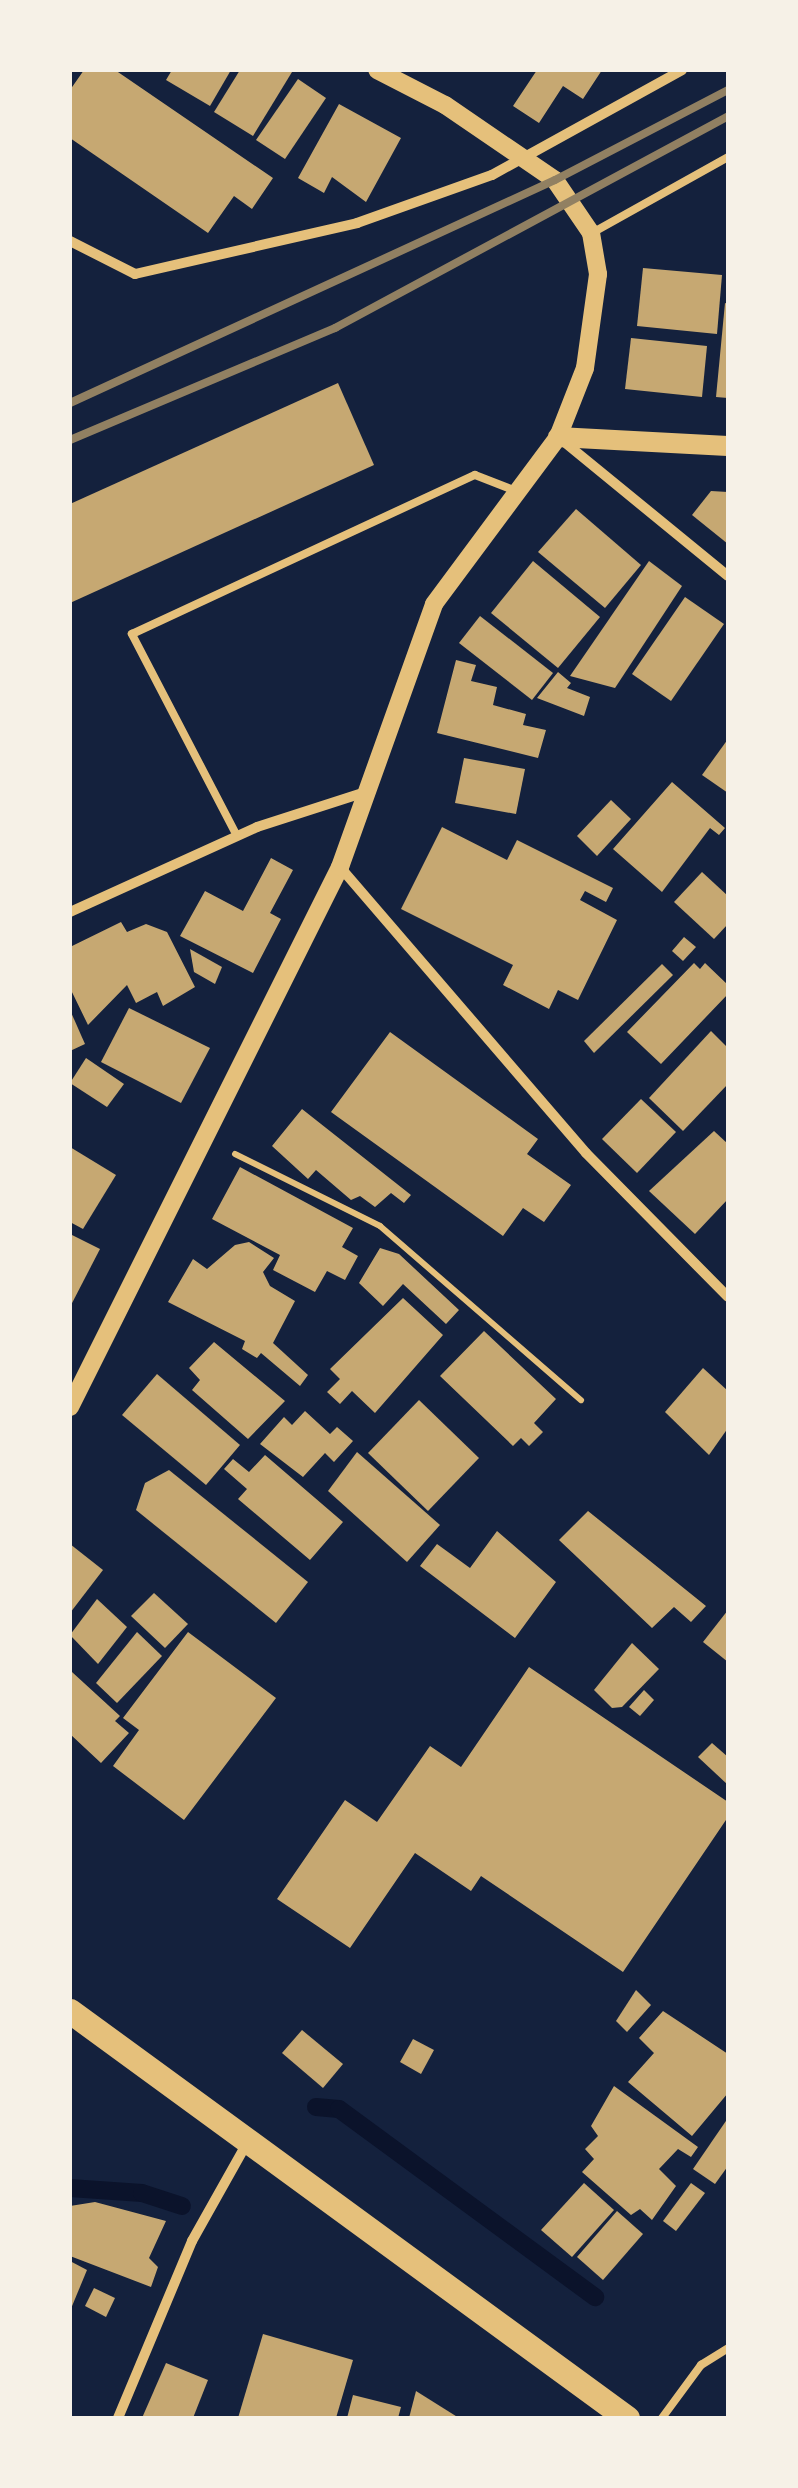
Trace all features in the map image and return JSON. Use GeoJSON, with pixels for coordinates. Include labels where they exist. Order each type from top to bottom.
{"type":"FeatureCollection","features":[{"type":"Feature","properties":{"kind":"main road"},"geometry":{"type":"LineString","coordinates":[[558,437],[728,446]]}},
{"type":"Feature","properties":{"kind":"main road"},"geometry":{"type":"LineString","coordinates":[[70,2011],[627,2418]]}},
{"type":"Feature","properties":{"kind":"street"},"geometry":{"type":"LineString","coordinates":[[70,1407],[208,1140],[340,868],[362,793],[434,604],[558,437],[585,368],[596,306],[591,234],[555,180],[526,156],[376,70]]}},
{"type":"Feature","properties":{"kind":"street"},"geometry":{"type":"LineString","coordinates":[[70,241],[120,270],[152,272],[435,200],[526,156],[682,70]]}},
{"type":"Feature","properties":{"kind":"street"},"geometry":{"type":"LineString","coordinates":[[558,437],[728,576]]}},
{"type":"Feature","properties":{"kind":"street"},"geometry":{"type":"LineString","coordinates":[[70,912],[237,836],[362,793]]}},
{"type":"Feature","properties":{"kind":"street"},"geometry":{"type":"LineString","coordinates":[[340,868],[586,1153],[728,1297]]}},
{"type":"Feature","properties":{"kind":"street"},"geometry":{"type":"LineString","coordinates":[[118,2418],[192,2241],[248,2142]]}},
{"type":"Feature","properties":{"kind":"lane"},"geometry":{"type":"LineString","coordinates":[[591,234],[728,157]]}},
{"type":"Feature","properties":{"kind":"lane"},"geometry":{"type":"LineString","coordinates":[[237,836],[132,634],[475,475],[492,476],[516,491]]}},
{"type":"Feature","properties":{"kind":"lane"},"geometry":{"type":"LineString","coordinates":[[662,2418],[701,2365],[728,2348]]}},
{"type":"Feature","properties":{"kind":"path"},"geometry":{"type":"LineString","coordinates":[[208,1140],[380,1226],[581,1400]]}},
{"type":"Feature","properties":{"kind":"building"},"geometry":{"type":"Polygon","coordinates":[[[84,70],[115,70],[273,178],[252,209],[234,196],[208,233],[70,138],[70,90],[84,70]]]}},
{"type":"Feature","properties":{"kind":"building"},"geometry":{"type":"Polygon","coordinates":[[[172,70],[231,70],[210,106],[166,80],[172,70]]]}},
{"type":"Feature","properties":{"kind":"building"},"geometry":{"type":"Polygon","coordinates":[[[240,70],[292,72],[253,136],[214,112],[240,70]]]}},
{"type":"Feature","properties":{"kind":"building"},"geometry":{"type":"Polygon","coordinates":[[[537,70],[602,70],[583,99],[563,86],[539,123],[513,106],[537,70]]]}},
{"type":"Feature","properties":{"kind":"building"},"geometry":{"type":"Polygon","coordinates":[[[298,79],[326,98],[285,159],[256,140],[298,79]]]}},
{"type":"Feature","properties":{"kind":"building"},"geometry":{"type":"Polygon","coordinates":[[[339,104],[401,138],[366,202],[332,177],[324,193],[298,178],[339,104]]]}},
{"type":"Feature","properties":{"kind":"building"},"geometry":{"type":"Polygon","coordinates":[[[643,268],[722,275],[717,334],[637,326],[643,268]]]}},
{"type":"Feature","properties":{"kind":"building"},"geometry":{"type":"Polygon","coordinates":[[[725,303],[728,304],[728,398],[716,397],[725,303]]]}},
{"type":"Feature","properties":{"kind":"building"},"geometry":{"type":"Polygon","coordinates":[[[631,338],[707,346],[702,397],[625,389],[631,338]]]}},
{"type":"Feature","properties":{"kind":"building"},"geometry":{"type":"Polygon","coordinates":[[[338,383],[374,465],[70,603],[70,504],[338,383]]]}},
{"type":"Feature","properties":{"kind":"building"},"geometry":{"type":"Polygon","coordinates":[[[711,491],[728,492],[728,544],[692,515],[711,491]]]}},
{"type":"Feature","properties":{"kind":"building"},"geometry":{"type":"Polygon","coordinates":[[[576,509],[641,565],[605,608],[538,552],[576,509]]]}},
{"type":"Feature","properties":{"kind":"building"},"geometry":{"type":"Polygon","coordinates":[[[533,561],[600,617],[558,668],[491,613],[533,561]]]}},
{"type":"Feature","properties":{"kind":"building"},"geometry":{"type":"Polygon","coordinates":[[[649,561],[682,586],[615,688],[570,676],[649,561]]]}},
{"type":"Feature","properties":{"kind":"building"},"geometry":{"type":"Polygon","coordinates":[[[685,597],[724,624],[671,701],[632,674],[685,597]]]}},
{"type":"Feature","properties":{"kind":"building"},"geometry":{"type":"Polygon","coordinates":[[[480,616],[553,673],[532,700],[459,643],[480,616]]]}},
{"type":"Feature","properties":{"kind":"building"},"geometry":{"type":"Polygon","coordinates":[[[456,660],[476,665],[471,681],[497,687],[493,705],[526,714],[523,725],[546,730],[538,758],[437,733],[456,660]]]}},
{"type":"Feature","properties":{"kind":"building"},"geometry":{"type":"Polygon","coordinates":[[[558,672],[571,683],[567,688],[590,697],[584,716],[537,698],[558,672]]]}},
{"type":"Feature","properties":{"kind":"building"},"geometry":{"type":"Polygon","coordinates":[[[728,739],[728,793],[702,775],[728,739]]]}},
{"type":"Feature","properties":{"kind":"building"},"geometry":{"type":"Polygon","coordinates":[[[464,758],[525,769],[516,814],[455,803],[464,758]]]}},
{"type":"Feature","properties":{"kind":"building"},"geometry":{"type":"Polygon","coordinates":[[[672,782],[725,828],[719,835],[710,828],[662,892],[613,849],[672,782]]]}},
{"type":"Feature","properties":{"kind":"building"},"geometry":{"type":"Polygon","coordinates":[[[611,800],[631,819],[597,856],[577,836],[611,800]]]}},
{"type":"Feature","properties":{"kind":"building"},"geometry":{"type":"Polygon","coordinates":[[[442,827],[507,860],[517,840],[613,888],[606,902],[585,891],[580,900],[617,920],[578,1000],[558,990],[549,1009],[503,985],[513,965],[401,909],[442,827]]]}},
{"type":"Feature","properties":{"kind":"building"},"geometry":{"type":"Polygon","coordinates":[[[271,858],[293,870],[270,913],[281,919],[253,973],[180,936],[205,891],[243,911],[271,858]]]}},
{"type":"Feature","properties":{"kind":"building"},"geometry":{"type":"Polygon","coordinates":[[[702,872],[728,896],[728,924],[714,939],[674,902],[702,872]]]}},
{"type":"Feature","properties":{"kind":"building"},"geometry":{"type":"Polygon","coordinates":[[[121,922],[127,932],[146,924],[167,932],[195,987],[163,1006],[157,992],[136,1003],[127,985],[88,1025],[70,988],[70,947],[121,922]]]}},
{"type":"Feature","properties":{"kind":"building"},"geometry":{"type":"Polygon","coordinates":[[[684,937],[696,947],[683,961],[672,951],[684,937]]]}},
{"type":"Feature","properties":{"kind":"building"},"geometry":{"type":"Polygon","coordinates":[[[190,949],[222,967],[215,984],[194,972],[190,949]]]}},
{"type":"Feature","properties":{"kind":"building"},"geometry":{"type":"Polygon","coordinates":[[[694,963],[700,969],[705,963],[728,985],[728,994],[661,1064],[627,1032],[694,963]]]}},
{"type":"Feature","properties":{"kind":"building"},"geometry":{"type":"Polygon","coordinates":[[[662,964],[673,975],[594,1053],[584,1041],[662,964]]]}},
{"type":"Feature","properties":{"kind":"building"},"geometry":{"type":"Polygon","coordinates":[[[129,1008],[210,1048],[181,1103],[101,1062],[129,1008]]]}},
{"type":"Feature","properties":{"kind":"building"},"geometry":{"type":"Polygon","coordinates":[[[70,1010],[85,1044],[70,1051],[70,1010]]]}},
{"type":"Feature","properties":{"kind":"building"},"geometry":{"type":"Polygon","coordinates":[[[711,1031],[728,1048],[728,1084],[683,1131],[649,1098],[711,1031]]]}},
{"type":"Feature","properties":{"kind":"building"},"geometry":{"type":"Polygon","coordinates":[[[390,1032],[538,1139],[527,1154],[571,1185],[544,1222],[523,1208],[503,1236],[331,1112],[390,1032]]]}},
{"type":"Feature","properties":{"kind":"building"},"geometry":{"type":"Polygon","coordinates":[[[86,1058],[124,1084],[107,1107],[70,1083],[86,1058]]]}},
{"type":"Feature","properties":{"kind":"building"},"geometry":{"type":"Polygon","coordinates":[[[641,1099],[676,1132],[637,1173],[602,1139],[641,1099]]]}},
{"type":"Feature","properties":{"kind":"building"},"geometry":{"type":"Polygon","coordinates":[[[302,1109],[411,1195],[404,1203],[391,1193],[375,1207],[360,1196],[351,1200],[316,1170],[308,1179],[272,1146],[302,1109]]]}},
{"type":"Feature","properties":{"kind":"building"},"geometry":{"type":"Polygon","coordinates":[[[714,1131],[728,1144],[728,1199],[695,1234],[649,1191],[714,1131]]]}},
{"type":"Feature","properties":{"kind":"building"},"geometry":{"type":"Polygon","coordinates":[[[70,1147],[116,1175],[83,1229],[70,1222],[70,1147]]]}},
{"type":"Feature","properties":{"kind":"building"},"geometry":{"type":"Polygon","coordinates":[[[240,1167],[353,1228],[342,1247],[358,1256],[345,1280],[327,1271],[315,1292],[273,1270],[280,1255],[212,1219],[240,1167]]]}},
{"type":"Feature","properties":{"kind":"building"},"geometry":{"type":"Polygon","coordinates":[[[70,1234],[100,1249],[70,1307],[70,1234]]]}},
{"type":"Feature","properties":{"kind":"building"},"geometry":{"type":"Polygon","coordinates":[[[249,1242],[274,1258],[263,1272],[270,1286],[295,1301],[273,1343],[308,1375],[300,1386],[261,1353],[257,1358],[242,1349],[245,1341],[168,1302],[193,1259],[207,1269],[235,1245],[249,1242]]]}},
{"type":"Feature","properties":{"kind":"building"},"geometry":{"type":"Polygon","coordinates":[[[380,1248],[399,1254],[459,1310],[446,1324],[403,1284],[383,1306],[359,1283],[380,1248]]]}},
{"type":"Feature","properties":{"kind":"building"},"geometry":{"type":"Polygon","coordinates":[[[403,1298],[443,1335],[375,1413],[352,1391],[340,1404],[327,1392],[340,1379],[330,1369],[403,1298]]]}},
{"type":"Feature","properties":{"kind":"building"},"geometry":{"type":"Polygon","coordinates":[[[484,1331],[556,1399],[534,1423],[543,1432],[529,1446],[521,1438],[513,1446],[440,1376],[484,1331]]]}},
{"type":"Feature","properties":{"kind":"building"},"geometry":{"type":"Polygon","coordinates":[[[214,1342],[285,1401],[248,1439],[192,1390],[200,1380],[189,1368],[214,1342]]]}},
{"type":"Feature","properties":{"kind":"building"},"geometry":{"type":"Polygon","coordinates":[[[703,1368],[728,1391],[728,1428],[709,1455],[665,1412],[703,1368]]]}},
{"type":"Feature","properties":{"kind":"building"},"geometry":{"type":"Polygon","coordinates":[[[157,1374],[240,1445],[206,1485],[122,1415],[157,1374]]]}},
{"type":"Feature","properties":{"kind":"building"},"geometry":{"type":"Polygon","coordinates":[[[419,1400],[479,1458],[428,1511],[368,1453],[419,1400]]]}},
{"type":"Feature","properties":{"kind":"building"},"geometry":{"type":"Polygon","coordinates":[[[305,1411],[330,1434],[337,1427],[353,1441],[334,1462],[325,1453],[303,1477],[260,1444],[284,1417],[292,1425],[305,1411]]]}},
{"type":"Feature","properties":{"kind":"building"},"geometry":{"type":"Polygon","coordinates":[[[357,1452],[440,1525],[407,1562],[328,1491],[357,1452]]]}},
{"type":"Feature","properties":{"kind":"building"},"geometry":{"type":"Polygon","coordinates":[[[265,1455],[343,1522],[310,1560],[238,1499],[247,1489],[224,1469],[233,1459],[249,1472],[265,1455]]]}},
{"type":"Feature","properties":{"kind":"building"},"geometry":{"type":"Polygon","coordinates":[[[169,1470],[308,1582],[276,1623],[136,1510],[145,1483],[169,1470]]]}},
{"type":"Feature","properties":{"kind":"building"},"geometry":{"type":"Polygon","coordinates":[[[588,1511],[706,1606],[691,1622],[674,1607],[652,1628],[559,1540],[588,1511]]]}},
{"type":"Feature","properties":{"kind":"building"},"geometry":{"type":"Polygon","coordinates":[[[497,1531],[556,1582],[515,1638],[420,1566],[437,1544],[470,1568],[497,1531]]]}},
{"type":"Feature","properties":{"kind":"building"},"geometry":{"type":"Polygon","coordinates":[[[70,1544],[103,1570],[70,1613],[70,1544]]]}},
{"type":"Feature","properties":{"kind":"building"},"geometry":{"type":"Polygon","coordinates":[[[154,1593],[188,1624],[165,1648],[131,1616],[154,1593]]]}},
{"type":"Feature","properties":{"kind":"building"},"geometry":{"type":"Polygon","coordinates":[[[97,1599],[127,1627],[98,1664],[70,1635],[97,1599]]]}},
{"type":"Feature","properties":{"kind":"building"},"geometry":{"type":"Polygon","coordinates":[[[728,1610],[728,1662],[703,1642],[728,1610]]]}},
{"type":"Feature","properties":{"kind":"building"},"geometry":{"type":"Polygon","coordinates":[[[137,1632],[162,1656],[117,1703],[96,1683],[137,1632]]]}},
{"type":"Feature","properties":{"kind":"building"},"geometry":{"type":"Polygon","coordinates":[[[188,1632],[276,1698],[184,1820],[113,1766],[139,1730],[123,1718],[188,1632]]]}},
{"type":"Feature","properties":{"kind":"building"},"geometry":{"type":"Polygon","coordinates":[[[632,1643],[659,1669],[622,1707],[612,1708],[594,1690],[632,1643]]]}},
{"type":"Feature","properties":{"kind":"building"},"geometry":{"type":"Polygon","coordinates":[[[529,1667],[728,1802],[728,1817],[623,1972],[481,1876],[471,1891],[415,1853],[350,1948],[277,1899],[345,1800],[377,1822],[430,1746],[461,1767],[529,1667]]]}},
{"type":"Feature","properties":{"kind":"building"},"geometry":{"type":"Polygon","coordinates":[[[72,1672],[120,1716],[115,1721],[129,1733],[101,1763],[70,1734],[72,1672]]]}},
{"type":"Feature","properties":{"kind":"building"},"geometry":{"type":"Polygon","coordinates":[[[644,1690],[654,1700],[640,1716],[629,1707],[644,1690]]]}},
{"type":"Feature","properties":{"kind":"building"},"geometry":{"type":"Polygon","coordinates":[[[712,1743],[728,1757],[728,1785],[698,1757],[712,1743]]]}},
{"type":"Feature","properties":{"kind":"building"},"geometry":{"type":"Polygon","coordinates":[[[636,1990],[651,2005],[627,2032],[616,2021],[636,1990]]]}},
{"type":"Feature","properties":{"kind":"building"},"geometry":{"type":"Polygon","coordinates":[[[663,2011],[728,2054],[728,2093],[692,2136],[628,2082],[654,2053],[639,2038],[663,2011]]]}},
{"type":"Feature","properties":{"kind":"building"},"geometry":{"type":"Polygon","coordinates":[[[302,2030],[343,2064],[323,2088],[282,2053],[302,2030]]]}},
{"type":"Feature","properties":{"kind":"building"},"geometry":{"type":"Polygon","coordinates":[[[413,2039],[434,2050],[421,2074],[400,2062],[413,2039]]]}},
{"type":"Feature","properties":{"kind":"building"},"geometry":{"type":"Polygon","coordinates":[[[614,2086],[698,2147],[691,2157],[678,2149],[659,2169],[676,2186],[652,2220],[640,2209],[631,2215],[582,2172],[594,2159],[585,2149],[598,2136],[591,2126],[614,2086]]]}},
{"type":"Feature","properties":{"kind":"building"},"geometry":{"type":"Polygon","coordinates":[[[728,2118],[728,2166],[715,2184],[693,2169],[728,2118]]]}},
{"type":"Feature","properties":{"kind":"building"},"geometry":{"type":"Polygon","coordinates":[[[584,2183],[614,2210],[572,2257],[541,2230],[584,2183]]]}},
{"type":"Feature","properties":{"kind":"building"},"geometry":{"type":"Polygon","coordinates":[[[691,2183],[705,2193],[676,2231],[663,2221],[691,2183]]]}},
{"type":"Feature","properties":{"kind":"building"},"geometry":{"type":"Polygon","coordinates":[[[95,2202],[166,2221],[149,2258],[158,2267],[151,2287],[70,2256],[70,2206],[95,2202]]]}},
{"type":"Feature","properties":{"kind":"building"},"geometry":{"type":"Polygon","coordinates":[[[617,2211],[643,2234],[603,2280],[577,2257],[617,2211]]]}},
{"type":"Feature","properties":{"kind":"building"},"geometry":{"type":"Polygon","coordinates":[[[70,2261],[87,2270],[70,2311],[70,2261]]]}},
{"type":"Feature","properties":{"kind":"building"},"geometry":{"type":"Polygon","coordinates":[[[94,2288],[115,2298],[106,2317],[85,2306],[94,2288]]]}},
{"type":"Feature","properties":{"kind":"building"},"geometry":{"type":"Polygon","coordinates":[[[263,2334],[353,2360],[336,2418],[238,2418],[263,2334]]]}},
{"type":"Feature","properties":{"kind":"building"},"geometry":{"type":"Polygon","coordinates":[[[166,2363],[208,2380],[193,2418],[142,2418],[166,2363]]]}},
{"type":"Feature","properties":{"kind":"building"},"geometry":{"type":"Polygon","coordinates":[[[416,2391],[459,2418],[409,2418],[416,2391]]]}},
{"type":"Feature","properties":{"kind":"building"},"geometry":{"type":"Polygon","coordinates":[[[353,2395],[401,2407],[398,2418],[347,2418],[353,2395]]]}},
{"type":"Feature","properties":{"kind":"waterway"},"geometry":{"type":"LineString","coordinates":[[316,2107],[339,2109],[595,2297]]}},
{"type":"Feature","properties":{"kind":"waterway"},"geometry":{"type":"LineString","coordinates":[[70,2188],[142,2193],[182,2206]]}},
{"type":"Feature","properties":{"kind":"railway"},"geometry":{"type":"LineString","coordinates":[[70,403],[555,180],[728,90]]}},
{"type":"Feature","properties":{"kind":"railway"},"geometry":{"type":"LineString","coordinates":[[70,440],[335,328],[728,116]]}}]}
